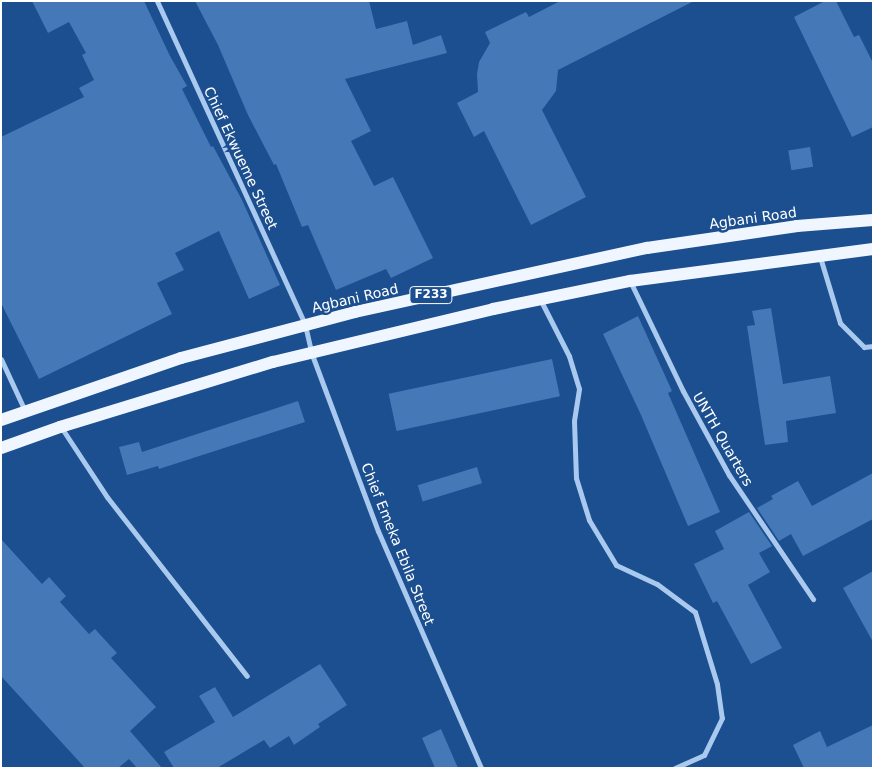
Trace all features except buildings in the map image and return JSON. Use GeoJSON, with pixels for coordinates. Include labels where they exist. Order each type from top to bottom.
{"type":"FeatureCollection","features":[{"type":"Feature","properties":{"kind":"main road","name":"Agbani Road"},"geometry":{"type":"LineString","coordinates":[[1,420],[182,358],[355,312],[647,248],[797,226],[873,220]]}},
{"type":"Feature","properties":{"kind":"main road","name":"F233"},"geometry":{"type":"LineString","coordinates":[[1,448],[60,427],[311,352],[540,299],[630,281],[819,254],[873,249]]}},
{"type":"Feature","properties":{"kind":"street","name":"Chief Ekwueme Street"},"geometry":{"type":"LineString","coordinates":[[157,1],[305,325]]}},
{"type":"Feature","properties":{"kind":"street"},"geometry":{"type":"LineString","coordinates":[[819,254],[840,323],[864,347],[873,346]]}},
{"type":"Feature","properties":{"kind":"street","name":"UNTH Quarters"},"geometry":{"type":"LineString","coordinates":[[630,281],[683,391],[728,475],[813,599]]}},
{"type":"Feature","properties":{"kind":"street"},"geometry":{"type":"LineString","coordinates":[[540,299],[568,356],[579,389],[574,420],[576,478],[589,520],[616,564],[657,584],[695,612],[717,684],[722,718],[704,754],[675,768]]}},
{"type":"Feature","properties":{"kind":"street","name":"Chief Emeka Ebila Street"},"geometry":{"type":"LineString","coordinates":[[305,325],[311,352],[378,531],[481,768]]}},
{"type":"Feature","properties":{"kind":"street"},"geometry":{"type":"LineString","coordinates":[[1,359],[25,412]]}},
{"type":"Feature","properties":{"kind":"street"},"geometry":{"type":"LineString","coordinates":[[60,427],[107,497],[247,676]]}}]}
